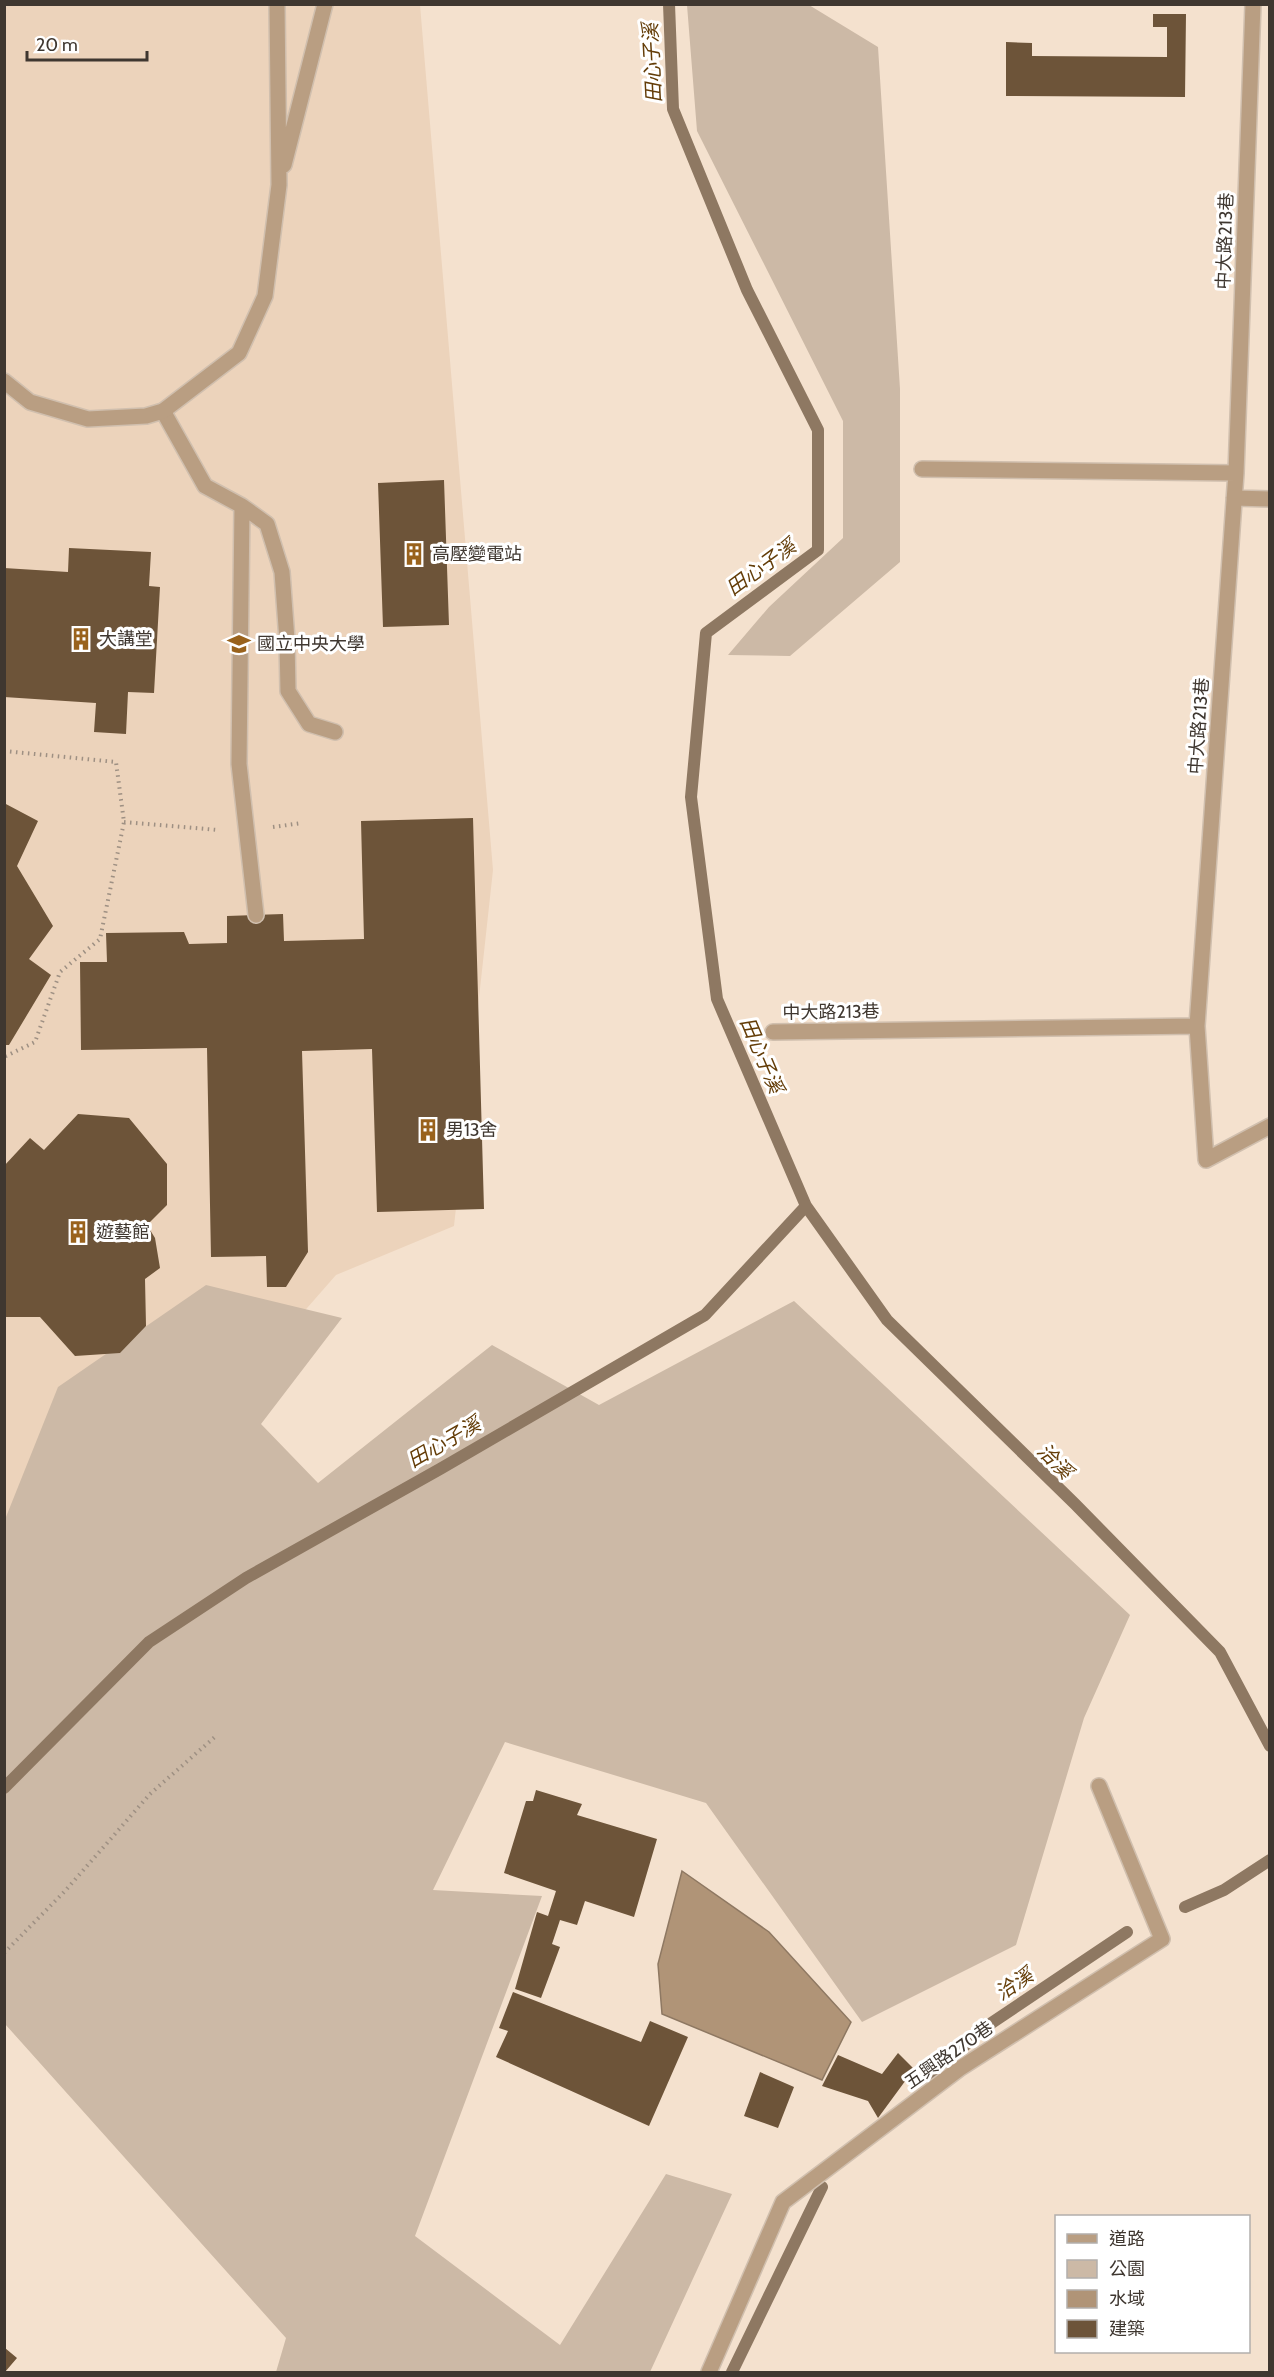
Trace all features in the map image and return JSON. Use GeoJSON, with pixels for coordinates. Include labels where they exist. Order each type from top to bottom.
{"type":"FeatureCollection","features":[{"type":"Feature","properties":{"kind":"street"},"geometry":{"type":"LineString","coordinates":[[277,4],[279,185]]}},
{"type":"Feature","properties":{"kind":"street"},"geometry":{"type":"LineString","coordinates":[[4,381],[30,402],[88,419],[146,416],[163,411],[239,353],[265,296],[279,185],[325,4]]}},
{"type":"Feature","properties":{"kind":"street","name":"中大路213巷"},"geometry":{"type":"LineString","coordinates":[[773,1032],[1197,1026],[1236,473],[1253,4]]}},
{"type":"Feature","properties":{"kind":"street"},"geometry":{"type":"LineString","coordinates":[[163,411],[206,486],[242,506],[267,524],[282,572],[288,692],[309,724],[335,732]]}},
{"type":"Feature","properties":{"kind":"street"},"geometry":{"type":"LineString","coordinates":[[922,469],[1236,473]]}},
{"type":"Feature","properties":{"kind":"street"},"geometry":{"type":"LineString","coordinates":[[1234,498],[1269,499]]}},
{"type":"Feature","properties":{"kind":"street"},"geometry":{"type":"LineString","coordinates":[[242,506],[239,764],[256,915]]}},
{"type":"Feature","properties":{"kind":"street"},"geometry":{"type":"LineString","coordinates":[[1197,1026],[1206,1160],[1269,1126]]}},
{"type":"Feature","properties":{"kind":"street","name":"五興路270巷"},"geometry":{"type":"LineString","coordinates":[[709,2373],[783,2202],[959,2069],[1162,1939],[1099,1786]]}},
{"type":"Feature","properties":{"kind":"path"},"geometry":{"type":"LineString","coordinates":[[4,751],[116,762],[124,822],[100,939],[60,972],[35,1042],[4,1057]]}},
{"type":"Feature","properties":{"kind":"path"},"geometry":{"type":"LineString","coordinates":[[124,822],[247,831],[302,823]]}},
{"type":"Feature","properties":{"kind":"path"},"geometry":{"type":"LineString","coordinates":[[4,1953],[65,1891],[150,1794],[217,1735]]}},
{"type":"Feature","properties":{"kind":"shaded area","name":"國立中央大學"},"geometry":{"type":"Polygon","coordinates":[[[5,5],[420,5],[493,870],[454,1226],[336,1275],[5,1652],[5,5]]]}},
{"type":"Feature","properties":{"kind":"green space"},"geometry":{"type":"Polygon","coordinates":[[[687,5],[809,5],[878,47],[900,389],[900,562],[790,656],[728,655],[769,607],[843,538],[843,421],[697,131],[687,5]]]}},
{"type":"Feature","properties":{"kind":"green space"},"geometry":{"type":"Polygon","coordinates":[[[206,1285],[342,1318],[261,1424],[318,1483],[492,1345],[599,1405],[794,1301],[1130,1615],[1084,1718],[1016,1945],[862,2022],[706,1803],[505,1742],[433,1890],[542,1896],[415,2236],[560,2345],[666,2174],[732,2194],[650,2372],[276,2372],[286,2338],[5,2024],[4,1522],[58,1387],[206,1285]]]}},
{"type":"Feature","properties":{"kind":"water"},"geometry":{"type":"Polygon","coordinates":[[[682,1871],[769,1932],[851,2022],[822,2080],[662,2014],[658,1964],[682,1871]]]}},
{"type":"Feature","properties":{"kind":"building"},"geometry":{"type":"Polygon","coordinates":[[[1153,14],[1186,14],[1185,97],[1006,96],[1006,42],[1032,43],[1032,56],[1167,57],[1167,27],[1153,27],[1153,14]]]}},
{"type":"Feature","properties":{"kind":"building","name":"高壓變電站"},"geometry":{"type":"Polygon","coordinates":[[[444,480],[449,625],[383,627],[378,483],[444,480]]]}},
{"type":"Feature","properties":{"kind":"building","name":"大講堂"},"geometry":{"type":"Polygon","coordinates":[[[69,548],[151,552],[149,586],[160,587],[154,693],[128,692],[126,734],[94,732],[96,703],[4,697],[4,568],[68,572],[69,548]]]}},
{"type":"Feature","properties":{"kind":"building"},"geometry":{"type":"Polygon","coordinates":[[[4,803],[38,821],[17,866],[53,926],[29,959],[51,975],[9,1045],[4,1045],[4,803]]]}},
{"type":"Feature","properties":{"kind":"building","name":"男13舍"},"geometry":{"type":"Polygon","coordinates":[[[473,818],[484,1209],[377,1212],[372,1049],[302,1051],[308,1252],[286,1287],[267,1287],[266,1256],[211,1257],[207,1048],[81,1050],[80,962],[107,962],[106,933],[184,932],[189,944],[227,943],[227,916],[283,914],[284,941],[364,939],[361,821],[473,818]]]}},
{"type":"Feature","properties":{"kind":"building","name":"遊藝館"},"geometry":{"type":"Polygon","coordinates":[[[78,1114],[129,1118],[167,1164],[167,1205],[147,1225],[155,1238],[160,1268],[145,1279],[146,1326],[120,1353],[75,1356],[40,1317],[4,1317],[4,1166],[30,1138],[44,1150],[78,1114]]]}},
{"type":"Feature","properties":{"kind":"building"},"geometry":{"type":"Polygon","coordinates":[[[536,1790],[582,1804],[577,1815],[657,1839],[634,1917],[585,1901],[577,1925],[560,1920],[552,1944],[560,1947],[541,1998],[515,1989],[537,1912],[548,1916],[556,1891],[504,1873],[526,1801],[533,1801],[536,1790]]]}},
{"type":"Feature","properties":{"kind":"building"},"geometry":{"type":"Polygon","coordinates":[[[513,1992],[641,2042],[650,2021],[688,2037],[649,2126],[496,2057],[508,2031],[499,2028],[513,1992]]]}},
{"type":"Feature","properties":{"kind":"building"},"geometry":{"type":"Polygon","coordinates":[[[898,2053],[914,2069],[878,2118],[868,2101],[822,2086],[838,2055],[882,2074],[898,2053]]]}},
{"type":"Feature","properties":{"kind":"building"},"geometry":{"type":"Polygon","coordinates":[[[760,2072],[794,2087],[778,2128],[744,2116],[760,2072]]]}},
{"type":"Feature","properties":{"kind":"building"},"geometry":{"type":"Polygon","coordinates":[[[5,2348],[17,2358],[5,2372],[5,2348]]]}},
{"type":"Feature","properties":{"kind":"waterway","name":"田心子溪"},"geometry":{"type":"LineString","coordinates":[[4,1788],[149,1642],[246,1578],[440,1469],[705,1315],[806,1206],[717,999],[691,797],[706,633],[818,550],[818,430],[747,290],[673,109],[669,4]]}},
{"type":"Feature","properties":{"kind":"waterway","name":"洽溪"},"geometry":{"type":"LineString","coordinates":[[806,1206],[887,1320],[1075,1504],[1220,1652],[1270,1746]]}},
{"type":"Feature","properties":{"kind":"waterway","name":"洽溪"},"geometry":{"type":"LineString","coordinates":[[1185,1907],[1224,1890],[1270,1860]]}},
{"type":"Feature","properties":{"kind":"waterway","name":"洽溪"},"geometry":{"type":"LineString","coordinates":[[930,2076],[987,2026],[1127,1932]]}},
{"type":"Feature","properties":{"kind":"waterway","name":"洽溪"},"geometry":{"type":"LineString","coordinates":[[732,2372],[822,2187]]}},
{"type":"Feature","properties":{"kind":"place","name":"高壓變電站"},"geometry":{"type":"Point","coordinates":[414,554]}},
{"type":"Feature","properties":{"kind":"place","name":"大講堂"},"geometry":{"type":"Point","coordinates":[81,639]}},
{"type":"Feature","properties":{"kind":"place","name":"國立中央大學"},"geometry":{"type":"Point","coordinates":[239,644]}},
{"type":"Feature","properties":{"kind":"place","name":"男13舍"},"geometry":{"type":"Point","coordinates":[428,1130]}},
{"type":"Feature","properties":{"kind":"place","name":"遊藝館"},"geometry":{"type":"Point","coordinates":[78,1232]}}]}
